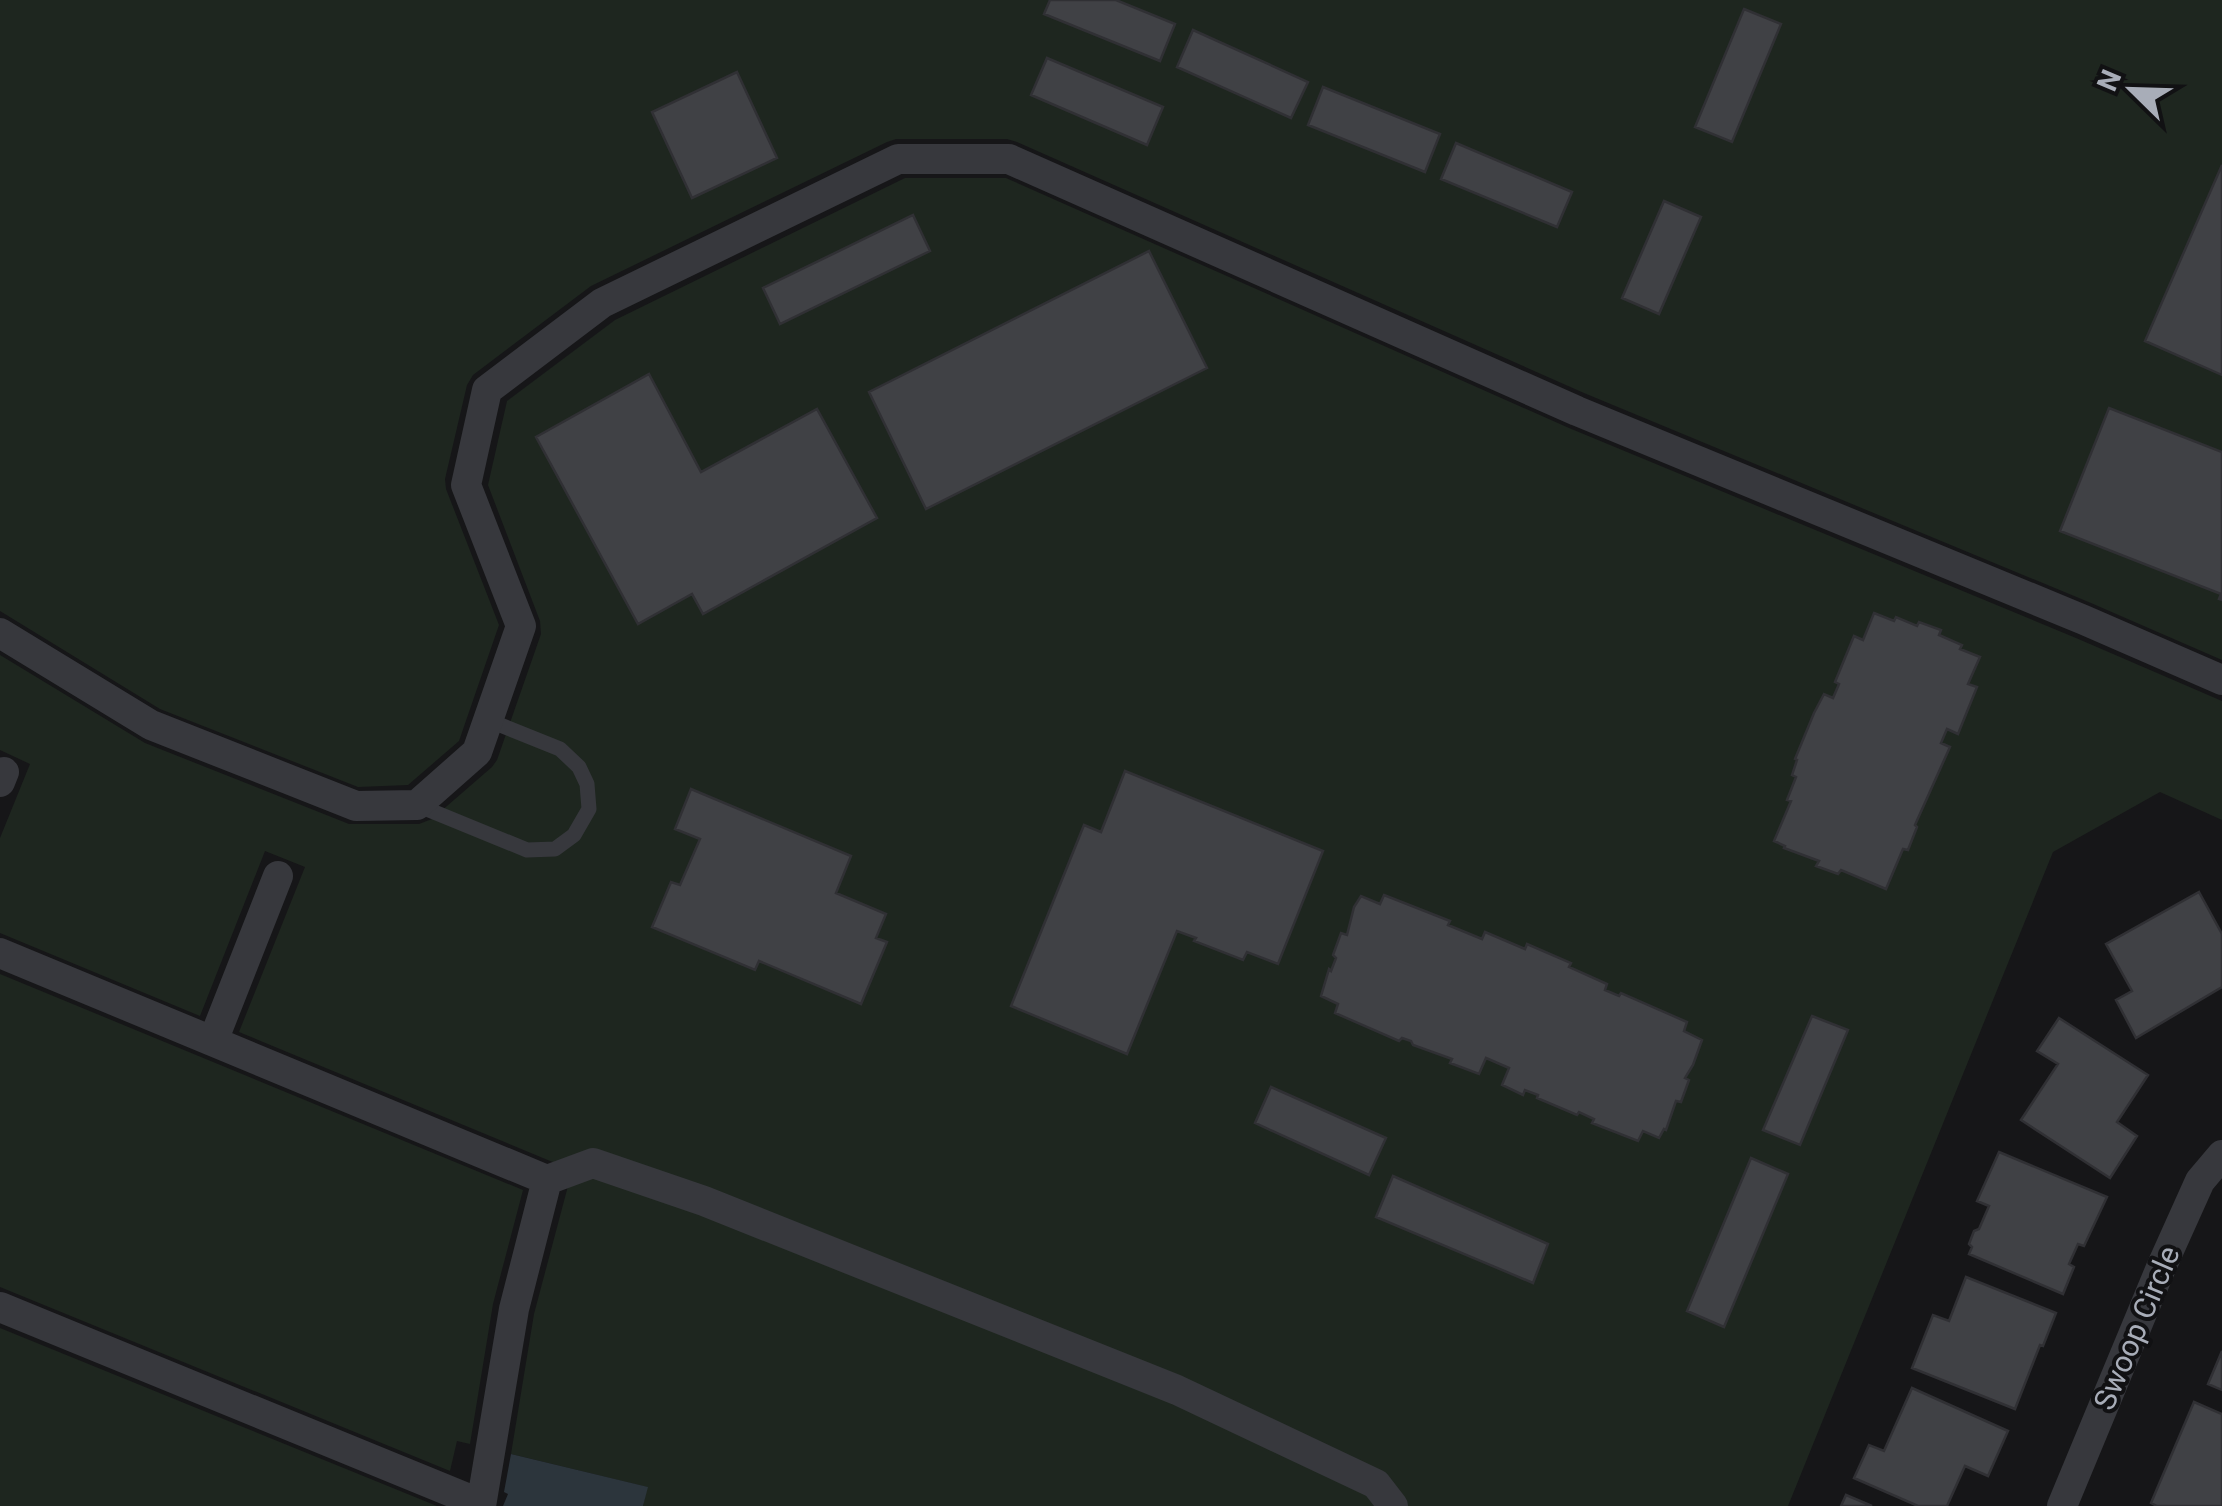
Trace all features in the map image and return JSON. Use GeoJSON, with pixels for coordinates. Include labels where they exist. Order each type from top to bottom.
{"type":"FeatureCollection","features":[{"type":"Feature","properties":{"kind":"street"},"geometry":{"type":"LineString","coordinates":[[0,633],[152,725],[356,806],[417,805],[477,752],[520,626],[466,484],[487,390],[602,303],[898,158],[1008,159],[1577,411],[2222,680]]}},
{"type":"Feature","properties":{"kind":"street"},"geometry":{"type":"LineString","coordinates":[[212,1041],[278,876]]}},
{"type":"Feature","properties":{"kind":"street"},"geometry":{"type":"LineString","coordinates":[[0,953],[548,1180],[593,1163],[704,1201],[1177,1390],[1376,1484],[1393,1506]]}},
{"type":"Feature","properties":{"kind":"street","name":"Swoop Circle"},"geometry":{"type":"LineString","coordinates":[[2062,1506],[2200,1181],[2222,1156]]}},
{"type":"Feature","properties":{"kind":"street"},"geometry":{"type":"LineString","coordinates":[[0,1307],[481,1505],[514,1309],[548,1180]]}},
{"type":"Feature","properties":{"kind":"lane"},"geometry":{"type":"LineString","coordinates":[[417,805],[527,850],[555,849],[574,835],[589,809],[588,784],[580,767],[560,749],[488,720]]}},
{"type":"Feature","properties":{"kind":"shaded area"},"geometry":{"type":"Polygon","coordinates":[[[0,0],[2222,0],[2222,660],[1584,393],[1017,142],[896,139],[591,286],[473,375],[467,385],[446,489],[499,625],[459,741],[408,785],[358,787],[160,709],[0,611],[0,0]]]}},
{"type":"Feature","properties":{"kind":"shaded area"},"geometry":{"type":"Polygon","coordinates":[[[905,178],[1006,178],[1569,428],[2222,701],[2222,820],[2160,792],[2053,852],[1788,1506],[643,1506],[647,1487],[511,1454],[534,1314],[568,1186],[555,1163],[239,1032],[305,867],[265,851],[200,1016],[0,933],[0,838],[30,764],[0,750],[0,655],[145,743],[349,824],[419,824],[432,819],[497,760],[541,634],[540,621],[488,485],[507,401],[615,320],[905,178]]]}},
{"type":"Feature","properties":{"kind":"shaded area"},"geometry":{"type":"Polygon","coordinates":[[[0,974],[523,1190],[493,1304],[470,1444],[457,1441],[450,1471],[0,1287],[0,974]]]}},
{"type":"Feature","properties":{"kind":"shaded area"},"geometry":{"type":"Polygon","coordinates":[[[0,1328],[437,1506],[0,1506],[0,1328]]]}},
{"type":"Feature","properties":{"kind":"shaded area"},"geometry":{"type":"Polygon","coordinates":[[[511,1454],[648,1487],[643,1506],[503,1506],[508,1494],[504,1492],[511,1454]]]}},
{"type":"Feature","properties":{"kind":"building"},"geometry":{"type":"Polygon","coordinates":[[[1050,0],[1116,0],[1175,24],[1160,61],[1044,14],[1050,0]]]}},
{"type":"Feature","properties":{"kind":"building"},"geometry":{"type":"Polygon","coordinates":[[[1744,9],[1781,24],[1732,142],[1695,127],[1744,9]]]}},
{"type":"Feature","properties":{"kind":"building"},"geometry":{"type":"Polygon","coordinates":[[[1193,30],[1308,82],[1291,118],[1177,67],[1193,30]]]}},
{"type":"Feature","properties":{"kind":"building"},"geometry":{"type":"Polygon","coordinates":[[[1047,58],[1163,107],[1147,145],[1031,95],[1047,58]]]}},
{"type":"Feature","properties":{"kind":"building"},"geometry":{"type":"Polygon","coordinates":[[[737,72],[777,158],[692,198],[652,112],[737,72]]]}},
{"type":"Feature","properties":{"kind":"building"},"geometry":{"type":"Polygon","coordinates":[[[1323,87],[1440,134],[1425,172],[1308,125],[1323,87]]]}},
{"type":"Feature","properties":{"kind":"building"},"geometry":{"type":"Polygon","coordinates":[[[1456,143],[1572,192],[1557,227],[1441,179],[1456,143]]]}},
{"type":"Feature","properties":{"kind":"building"},"geometry":{"type":"Polygon","coordinates":[[[2222,165],[2222,375],[2145,341],[2222,165]]]}},
{"type":"Feature","properties":{"kind":"building"},"geometry":{"type":"Polygon","coordinates":[[[1664,201],[1701,217],[1659,314],[1622,298],[1664,201]]]}},
{"type":"Feature","properties":{"kind":"building"},"geometry":{"type":"Polygon","coordinates":[[[913,215],[930,251],[780,324],[763,288],[913,215]]]}},
{"type":"Feature","properties":{"kind":"building"},"geometry":{"type":"Polygon","coordinates":[[[1149,251],[1207,368],[926,509],[869,392],[1149,251]]]}},
{"type":"Feature","properties":{"kind":"building"},"geometry":{"type":"Polygon","coordinates":[[[649,374],[701,472],[817,409],[877,518],[703,614],[692,594],[638,624],[536,437],[649,374]]]}},
{"type":"Feature","properties":{"kind":"building"},"geometry":{"type":"Polygon","coordinates":[[[2109,408],[2222,452],[2222,600],[2221,594],[2060,531],[2109,408]]]}},
{"type":"Feature","properties":{"kind":"building"},"geometry":{"type":"Polygon","coordinates":[[[1874,613],[1941,630],[1939,635],[1980,657],[1968,684],[1977,687],[1958,734],[1947,729],[1941,743],[1950,747],[1908,850],[1903,849],[1886,889],[1841,870],[1838,874],[1816,866],[1819,861],[1774,841],[1791,801],[1787,800],[1796,777],[1792,775],[1795,759],[1814,713],[1824,694],[1833,698],[1839,684],[1835,682],[1854,636],[1863,640],[1874,613]]]}},
{"type":"Feature","properties":{"kind":"building"},"geometry":{"type":"Polygon","coordinates":[[[1125,771],[1323,851],[1278,964],[1247,952],[1243,960],[1177,931],[1127,1054],[1011,1006],[1084,825],[1101,832],[1125,771]]]}},
{"type":"Feature","properties":{"kind":"building"},"geometry":{"type":"Polygon","coordinates":[[[691,789],[851,856],[836,893],[886,914],[876,938],[887,942],[861,1004],[759,961],[755,970],[652,927],[671,882],[680,885],[700,839],[675,829],[691,789]]]}},
{"type":"Feature","properties":{"kind":"building"},"geometry":{"type":"Polygon","coordinates":[[[2199,892],[2222,934],[2222,987],[2136,1038],[2116,1000],[2132,991],[2106,944],[2199,892]]]}},
{"type":"Feature","properties":{"kind":"building"},"geometry":{"type":"Polygon","coordinates":[[[1384,895],[1450,921],[1448,925],[1482,939],[1485,932],[1525,949],[1527,944],[1607,984],[1605,990],[1619,996],[1621,993],[1687,1022],[1684,1031],[1702,1040],[1685,1078],[1689,1080],[1681,1102],[1676,1101],[1666,1130],[1659,1138],[1643,1131],[1638,1141],[1592,1123],[1594,1119],[1579,1112],[1577,1115],[1537,1098],[1538,1095],[1525,1090],[1523,1095],[1502,1085],[1509,1068],[1486,1058],[1479,1074],[1411,1041],[1399,1041],[1335,1013],[1338,1004],[1321,996],[1341,933],[1347,935],[1361,896],[1380,904],[1384,895]]]}},
{"type":"Feature","properties":{"kind":"building"},"geometry":{"type":"Polygon","coordinates":[[[1812,1016],[1848,1030],[1800,1145],[1763,1130],[1812,1016]]]}},
{"type":"Feature","properties":{"kind":"building"},"geometry":{"type":"Polygon","coordinates":[[[2059,1018],[2148,1075],[2117,1122],[2137,1136],[2110,1178],[2021,1120],[2058,1064],[2037,1051],[2059,1018]]]}},
{"type":"Feature","properties":{"kind":"building"},"geometry":{"type":"Polygon","coordinates":[[[1271,1087],[1386,1138],[1369,1175],[1255,1123],[1271,1087]]]}},
{"type":"Feature","properties":{"kind":"building"},"geometry":{"type":"Polygon","coordinates":[[[1999,1152],[2107,1197],[2084,1246],[2078,1244],[2063,1294],[1969,1254],[1974,1231],[1979,1229],[1989,1206],[1977,1201],[1999,1152]]]}},
{"type":"Feature","properties":{"kind":"building"},"geometry":{"type":"Polygon","coordinates":[[[1751,1158],[1788,1174],[1724,1327],[1687,1311],[1751,1158]]]}},
{"type":"Feature","properties":{"kind":"building"},"geometry":{"type":"Polygon","coordinates":[[[1393,1176],[1548,1244],[1533,1283],[1376,1217],[1393,1176]]]}},
{"type":"Feature","properties":{"kind":"building"},"geometry":{"type":"Polygon","coordinates":[[[1966,1277],[2056,1313],[2015,1409],[1912,1368],[1933,1315],[1949,1321],[1966,1277]]]}},
{"type":"Feature","properties":{"kind":"building"},"geometry":{"type":"Polygon","coordinates":[[[2222,1351],[2222,1390],[2208,1384],[2222,1351]]]}},
{"type":"Feature","properties":{"kind":"building"},"geometry":{"type":"Polygon","coordinates":[[[1912,1388],[2008,1431],[1988,1476],[1965,1466],[1947,1506],[1918,1506],[1854,1478],[1869,1445],[1884,1451],[1912,1388]]]}},
{"type":"Feature","properties":{"kind":"building"},"geometry":{"type":"Polygon","coordinates":[[[2194,1402],[2222,1414],[2222,1506],[2157,1506],[2151,1503],[2194,1402]]]}},
{"type":"Feature","properties":{"kind":"building"},"geometry":{"type":"Polygon","coordinates":[[[1846,1495],[1872,1506],[1841,1506],[1846,1495]]]}}]}
